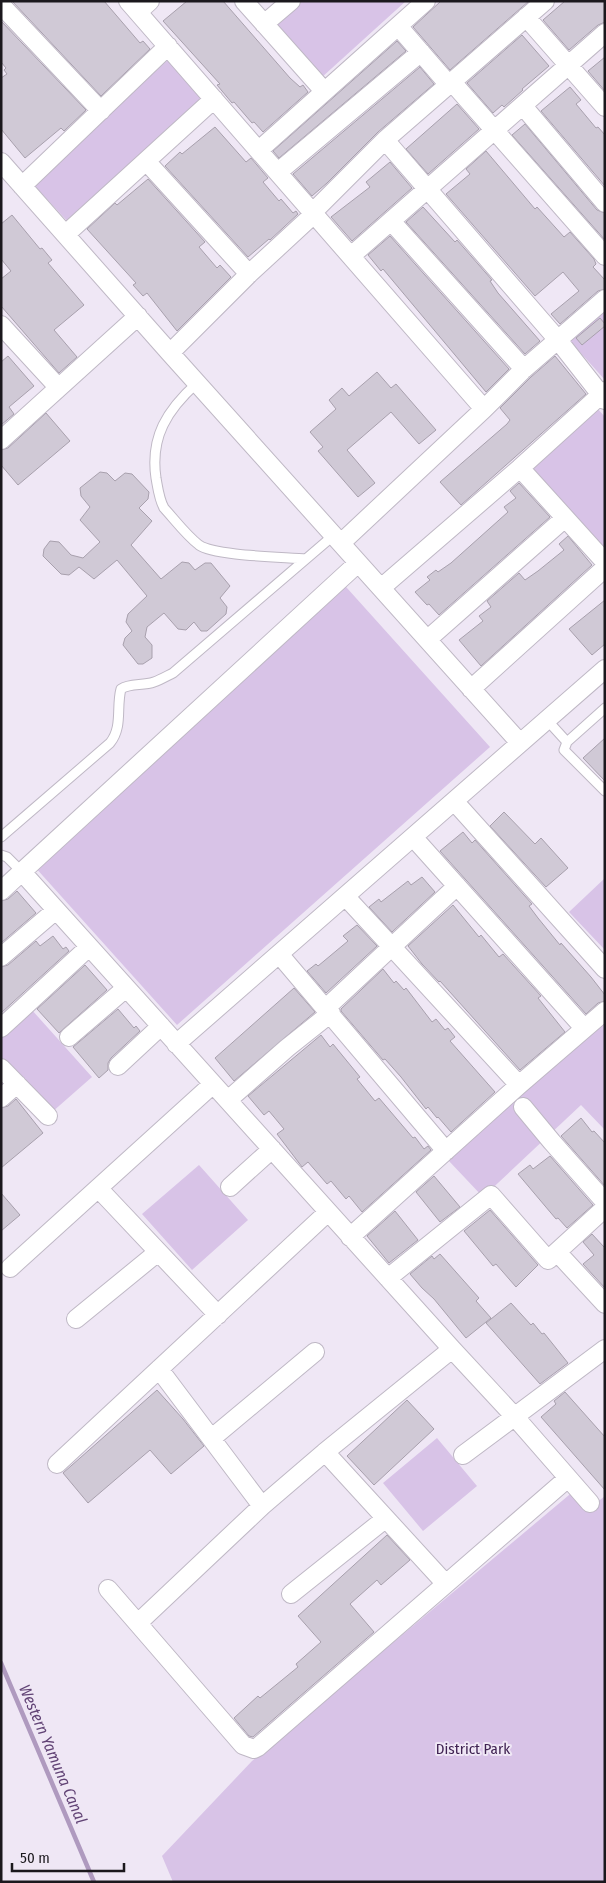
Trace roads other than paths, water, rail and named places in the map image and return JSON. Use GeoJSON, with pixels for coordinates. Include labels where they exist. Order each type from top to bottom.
{"type":"FeatureCollection","features":[{"type":"Feature","properties":{"kind":"street"},"geometry":{"type":"LineString","coordinates":[[244,1],[324,91]]}},
{"type":"Feature","properties":{"kind":"street"},"geometry":{"type":"LineString","coordinates":[[264,24],[290,1]]}},
{"type":"Feature","properties":{"kind":"street"},"geometry":{"type":"LineString","coordinates":[[259,150],[426,1]]}},
{"type":"Feature","properties":{"kind":"street"},"geometry":{"type":"LineString","coordinates":[[170,353],[249,274],[314,213],[385,140],[545,1]]}},
{"type":"Feature","properties":{"kind":"street"},"geometry":{"type":"LineString","coordinates":[[1,5],[101,111]]}},
{"type":"Feature","properties":{"kind":"street"},"geometry":{"type":"LineString","coordinates":[[139,5],[168,46],[484,409]]}},
{"type":"Feature","properties":{"kind":"street"},"geometry":{"type":"LineString","coordinates":[[526,17],[605,107]]}},
{"type":"Feature","properties":{"kind":"street"},"geometry":{"type":"LineString","coordinates":[[398,26],[605,256]]}},
{"type":"Feature","properties":{"kind":"street"},"geometry":{"type":"LineString","coordinates":[[351,256],[605,33]]}},
{"type":"Feature","properties":{"kind":"street"},"geometry":{"type":"LineString","coordinates":[[22,186],[168,46]]}},
{"type":"Feature","properties":{"kind":"street"},"geometry":{"type":"LineString","coordinates":[[278,172],[421,52]]}},
{"type":"Feature","properties":{"kind":"street"},"geometry":{"type":"LineString","coordinates":[[66,234],[214,99]]}},
{"type":"Feature","properties":{"kind":"street"},"geometry":{"type":"LineString","coordinates":[[523,106],[605,203]]}},
{"type":"Feature","properties":{"kind":"street"},"geometry":{"type":"LineString","coordinates":[[381,588],[603,395],[558,340],[385,140]]}},
{"type":"Feature","properties":{"kind":"street"},"geometry":{"type":"LineString","coordinates":[[146,161],[249,274]]}},
{"type":"Feature","properties":{"kind":"street"},"geometry":{"type":"LineString","coordinates":[[1,162],[520,743]]}},
{"type":"Feature","properties":{"kind":"street"},"geometry":{"type":"LineString","coordinates":[[391,221],[524,370]]}},
{"type":"Feature","properties":{"kind":"street"},"geometry":{"type":"LineString","coordinates":[[337,539],[484,409],[524,370],[605,298]]}},
{"type":"Feature","properties":{"kind":"street"},"geometry":{"type":"LineString","coordinates":[[1,440],[138,316]]}},
{"type":"Feature","properties":{"kind":"street"},"geometry":{"type":"LineString","coordinates":[[1,325],[58,388]]}},
{"type":"Feature","properties":{"kind":"street"},"geometry":{"type":"LineString","coordinates":[[520,468],[605,562]]}},
{"type":"Feature","properties":{"kind":"street"},"geometry":{"type":"LineString","coordinates":[[428,639],[565,518]]}},
{"type":"Feature","properties":{"kind":"street"},"geometry":{"type":"LineString","coordinates":[[1,891],[358,562]]}},
{"type":"Feature","properties":{"kind":"street"},"geometry":{"type":"LineString","coordinates":[[471,689],[605,568]]}},
{"type":"Feature","properties":{"kind":"street"},"geometry":{"type":"LineString","coordinates":[[176,1044],[605,669]]}},
{"type":"Feature","properties":{"kind":"street"},"geometry":{"type":"LineString","coordinates":[[454,801],[605,968]]}},
{"type":"Feature","properties":{"kind":"street"},"geometry":{"type":"LineString","coordinates":[[413,837],[584,1028]]}},
{"type":"Feature","properties":{"kind":"street"},"geometry":{"type":"LineString","coordinates":[[22,872],[590,1502]]}},
{"type":"Feature","properties":{"kind":"street"},"geometry":{"type":"LineString","coordinates":[[228,1100],[288,1048],[391,947],[457,886]]}},
{"type":"Feature","properties":{"kind":"street"},"geometry":{"type":"LineString","coordinates":[[345,896],[519,1085]]}},
{"type":"Feature","properties":{"kind":"street"},"geometry":{"type":"LineString","coordinates":[[1,957],[56,910]]}},
{"type":"Feature","properties":{"kind":"street"},"geometry":{"type":"LineString","coordinates":[[1,1028],[90,947]]}},
{"type":"Feature","properties":{"kind":"street"},"geometry":{"type":"LineString","coordinates":[[279,954],[446,1151]]}},
{"type":"Feature","properties":{"kind":"street"},"geometry":{"type":"LineString","coordinates":[[69,1037],[126,988]]}},
{"type":"Feature","properties":{"kind":"street"},"geometry":{"type":"LineString","coordinates":[[350,1237],[519,1085],[605,1011]]}},
{"type":"Feature","properties":{"kind":"street"},"geometry":{"type":"LineString","coordinates":[[118,1066],[161,1026]]}},
{"type":"Feature","properties":{"kind":"street"},"geometry":{"type":"LineString","coordinates":[[1,1068],[48,1116]]}},
{"type":"Feature","properties":{"kind":"street"},"geometry":{"type":"LineString","coordinates":[[1,1098],[17,1084]]}},
{"type":"Feature","properties":{"kind":"street"},"geometry":{"type":"LineString","coordinates":[[10,1268],[213,1084]]}},
{"type":"Feature","properties":{"kind":"street"},"geometry":{"type":"LineString","coordinates":[[524,1107],[605,1202]]}},
{"type":"Feature","properties":{"kind":"street"},"geometry":{"type":"LineString","coordinates":[[230,1187],[272,1149]]}},
{"type":"Feature","properties":{"kind":"street"},"geometry":{"type":"LineString","coordinates":[[98,1188],[218,1315]]}},
{"type":"Feature","properties":{"kind":"street"},"geometry":{"type":"LineString","coordinates":[[388,1278],[491,1195],[548,1260],[605,1208]]}},
{"type":"Feature","properties":{"kind":"street"},"geometry":{"type":"LineString","coordinates":[[57,1464],[328,1212]]}},
{"type":"Feature","properties":{"kind":"street"},"geometry":{"type":"LineString","coordinates":[[76,1319],[158,1252]]}},
{"type":"Feature","properties":{"kind":"street"},"geometry":{"type":"LineString","coordinates":[[557,1252],[605,1304]]}},
{"type":"Feature","properties":{"kind":"street"},"geometry":{"type":"LineString","coordinates":[[138,1623],[262,1506],[452,1349]]}},
{"type":"Feature","properties":{"kind":"street"},"geometry":{"type":"LineString","coordinates":[[462,1455],[605,1349]]}},
{"type":"Feature","properties":{"kind":"street"},"geometry":{"type":"LineString","coordinates":[[212,1438],[315,1352]]}},
{"type":"Feature","properties":{"kind":"street"},"geometry":{"type":"LineString","coordinates":[[159,1369],[262,1506]]}},
{"type":"Feature","properties":{"kind":"street"},"geometry":{"type":"LineString","coordinates":[[325,1452],[445,1583]]}},
{"type":"Feature","properties":{"kind":"street"},"geometry":{"type":"LineString","coordinates":[[108,1589],[243,1745],[254,1749],[568,1478]]}},
{"type":"Feature","properties":{"kind":"street"},"geometry":{"type":"LineString","coordinates":[[291,1594],[385,1519]]}},
{"type":"Feature","properties":{"kind":"lane"},"geometry":{"type":"LineString","coordinates":[[197,383],[179,400],[168,415],[157,439],[155,467],[161,502],[164,508],[200,546],[217,551],[240,554],[306,559]]}},
{"type":"Feature","properties":{"kind":"lane"},"geometry":{"type":"LineString","coordinates":[[1,837],[110,742],[117,731],[118,698],[121,689],[127,685],[155,682],[173,673],[306,559],[337,539]]}},
{"type":"Feature","properties":{"kind":"lane"},"geometry":{"type":"LineString","coordinates":[[605,708],[567,742],[564,750],[605,791]]}},
{"type":"Feature","properties":{"kind":"lane"},"geometry":{"type":"LineString","coordinates":[[547,720],[567,742]]}},
{"type":"Feature","properties":{"kind":"lane"},"geometry":{"type":"LineString","coordinates":[[1,855],[7,856],[22,872]]}},
{"type":"Feature","properties":{"kind":"waterway","name":"Western Yamuna Canal"},"geometry":{"type":"LineString","coordinates":[[1,1663],[94,1882]]}},
{"type":"Feature","properties":{"kind":"park label","name":"District Park"},"geometry":{"type":"Point","coordinates":[473,1749]}}]}
